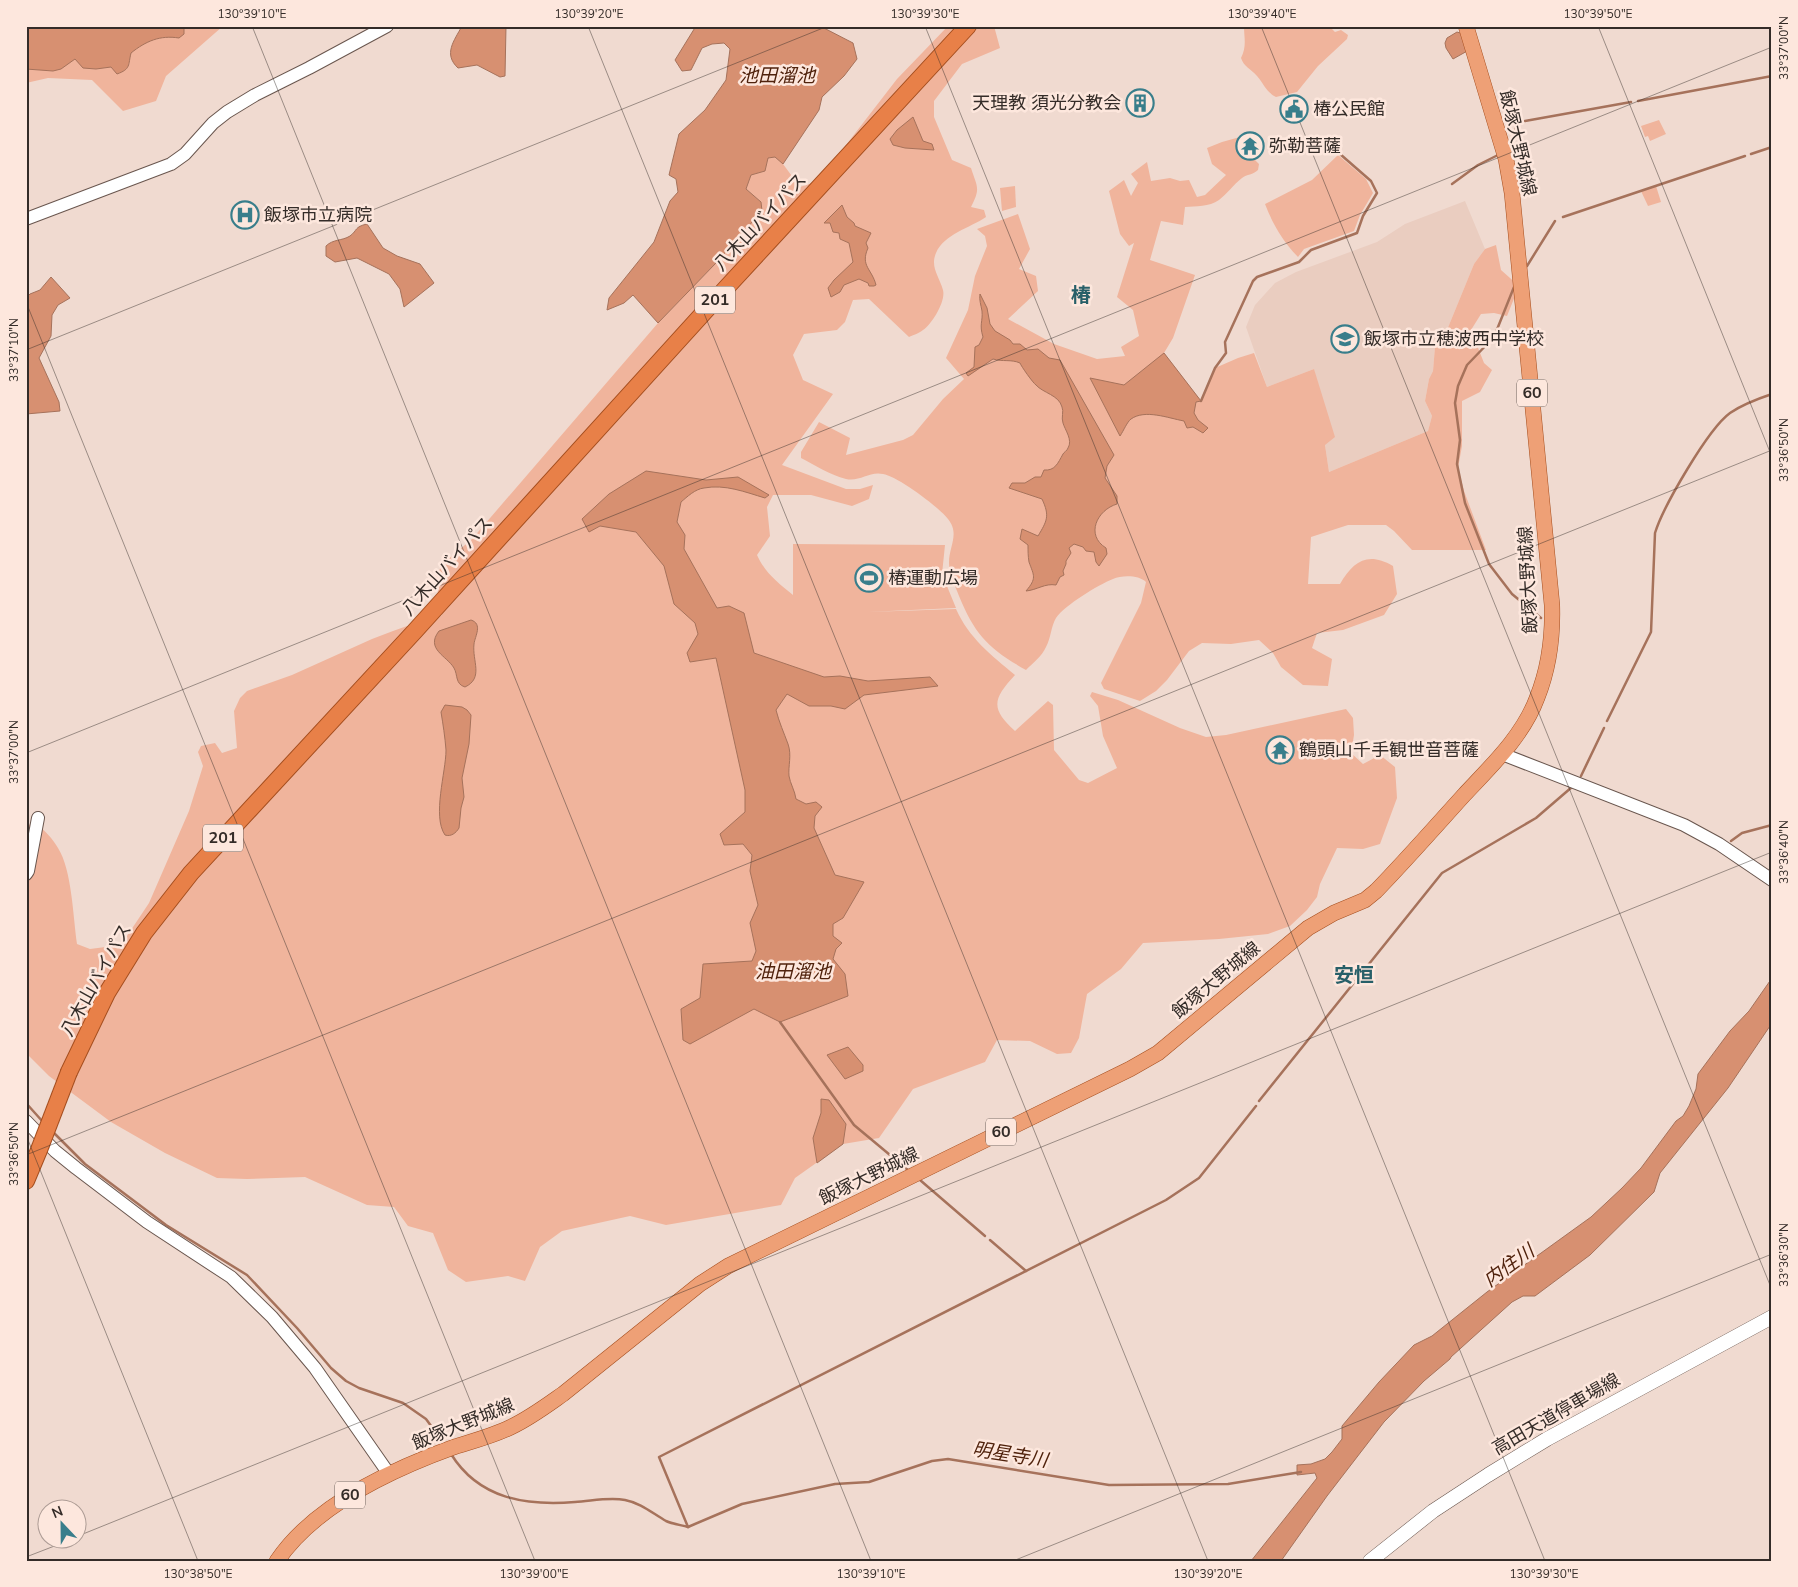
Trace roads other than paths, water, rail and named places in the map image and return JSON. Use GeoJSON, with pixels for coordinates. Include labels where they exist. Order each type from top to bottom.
{"type":"FeatureCollection","features":[{"type":"Feature","properties":{"kind":"highway","name":"八木山バイパス"},"geometry":{"type":"LineString","coordinates":[[26,1181],[40,1150],[69,1072],[107,993],[144,933],[191,873],[968,26]]}},
{"type":"Feature","properties":{"kind":"main road","name":"飯塚大野城線"},"geometry":{"type":"LineString","coordinates":[[277,1561],[283,1551],[316,1519],[345,1498],[390,1474],[447,1450],[511,1427],[539,1411],[563,1394],[700,1284],[728,1266],[1130,1069],[1158,1053],[1308,928],[1334,913],[1364,900],[1376,891],[1502,754],[1525,724],[1537,700],[1547,669],[1552,635],[1552,604],[1512,193],[1506,159],[1466,26]]}},
{"type":"Feature","properties":{"kind":"main road","name":"高田天道停車場線"},"geometry":{"type":"LineString","coordinates":[[1370,1561],[1433,1512],[1487,1475],[1547,1439],[1772,1317]]}},
{"type":"Feature","properties":{"kind":"street"},"geometry":{"type":"LineString","coordinates":[[26,219],[171,164],[185,154],[213,123],[228,112],[255,95],[387,26]]}},
{"type":"Feature","properties":{"kind":"street"},"geometry":{"type":"LineString","coordinates":[[1502,754],[1684,825],[1720,844],[1772,880]]}},
{"type":"Feature","properties":{"kind":"street"},"geometry":{"type":"LineString","coordinates":[[26,874],[28,872],[38,818]]}},
{"type":"Feature","properties":{"kind":"street"},"geometry":{"type":"LineString","coordinates":[[26,1121],[55,1151],[76,1168],[147,1222],[231,1278],[272,1317],[315,1368],[390,1474]]}},
{"type":"Feature","properties":{"kind":"water"},"geometry":{"type":"Polygon","coordinates":[[[26,26],[184,26],[184,34],[179,38],[159,38],[142,45],[131,53],[127,68],[117,74],[111,67],[83,68],[75,59],[61,69],[53,71],[26,69],[26,26]]]}},
{"type":"Feature","properties":{"kind":"water"},"geometry":{"type":"Polygon","coordinates":[[[462,26],[506,26],[505,76],[500,77],[477,65],[458,68],[451,58],[451,47],[462,26]]]}},
{"type":"Feature","properties":{"kind":"water","name":"池田溜池"},"geometry":{"type":"Polygon","coordinates":[[[696,26],[820,26],[853,43],[857,59],[844,76],[822,97],[819,110],[783,164],[775,157],[768,158],[765,171],[751,175],[746,189],[761,202],[762,211],[715,264],[658,323],[633,295],[624,303],[607,310],[609,298],[654,242],[670,201],[678,192],[676,179],[669,175],[679,134],[705,110],[726,80],[730,49],[724,43],[712,44],[702,48],[691,70],[682,71],[675,60],[696,26]]]}},
{"type":"Feature","properties":{"kind":"water"},"geometry":{"type":"Polygon","coordinates":[[[1457,32],[1463,34],[1469,50],[1453,59],[1445,43],[1447,38],[1457,32]]]}},
{"type":"Feature","properties":{"kind":"water"},"geometry":{"type":"Polygon","coordinates":[[[913,117],[923,141],[932,144],[934,150],[905,148],[893,145],[890,139],[897,130],[913,117]]]}},
{"type":"Feature","properties":{"kind":"water"},"geometry":{"type":"Polygon","coordinates":[[[842,205],[847,217],[855,226],[871,233],[866,243],[868,248],[865,259],[876,285],[869,286],[868,283],[859,279],[844,285],[840,292],[831,297],[828,288],[853,262],[849,243],[840,239],[839,233],[833,232],[830,223],[824,223],[842,205]]]}},
{"type":"Feature","properties":{"kind":"water"},"geometry":{"type":"Polygon","coordinates":[[[367,224],[383,248],[397,256],[420,264],[434,283],[404,307],[400,289],[389,274],[357,258],[335,262],[326,256],[326,246],[347,238],[358,228],[367,224]]]}},
{"type":"Feature","properties":{"kind":"water"},"geometry":{"type":"Polygon","coordinates":[[[51,277],[70,298],[58,305],[52,315],[51,336],[39,358],[59,402],[60,411],[26,414],[26,298],[40,290],[51,277]]]}},
{"type":"Feature","properties":{"kind":"water"},"geometry":{"type":"Polygon","coordinates":[[[980,294],[987,308],[990,324],[995,331],[1013,344],[1020,344],[1027,350],[1038,349],[1049,358],[1060,360],[1114,455],[1107,466],[1105,478],[1117,496],[1117,504],[1110,507],[1099,517],[1095,530],[1100,543],[1106,548],[1107,554],[1099,566],[1094,552],[1086,551],[1083,547],[1074,544],[1069,548],[1071,553],[1066,561],[1063,571],[1064,575],[1060,577],[1056,585],[1048,585],[1026,591],[1034,577],[1029,562],[1028,545],[1020,539],[1022,529],[1038,536],[1047,514],[1042,499],[1009,488],[1012,483],[1025,483],[1035,477],[1041,477],[1044,470],[1056,466],[1063,453],[1068,449],[1070,442],[1062,421],[1063,409],[1058,400],[1036,385],[1020,363],[993,359],[968,376],[966,373],[974,367],[975,347],[979,345],[983,337],[980,294]]]}},
{"type":"Feature","properties":{"kind":"water"},"geometry":{"type":"Polygon","coordinates":[[[1164,353],[1201,401],[1196,402],[1194,413],[1198,420],[1208,428],[1203,433],[1193,427],[1187,428],[1184,421],[1150,414],[1131,419],[1120,436],[1090,378],[1124,385],[1164,353]]]}},
{"type":"Feature","properties":{"kind":"water","name":"油田溜池"},"geometry":{"type":"Polygon","coordinates":[[[646,471],[706,480],[738,477],[769,495],[765,498],[735,489],[720,487],[697,490],[681,502],[677,522],[685,535],[684,549],[717,608],[729,606],[744,613],[754,653],[824,677],[840,676],[868,681],[930,677],[938,686],[864,695],[845,709],[831,706],[809,706],[787,694],[776,710],[789,748],[789,776],[796,799],[806,804],[816,802],[822,807],[815,816],[814,828],[835,875],[864,882],[843,918],[833,924],[833,936],[842,943],[836,949],[833,959],[845,974],[848,996],[780,1022],[754,1009],[690,1044],[683,1040],[681,1009],[700,998],[703,964],[752,961],[756,951],[750,923],[758,905],[750,871],[752,855],[743,844],[724,845],[720,834],[745,812],[745,790],[716,658],[690,662],[687,653],[698,634],[695,623],[674,604],[664,566],[636,532],[600,526],[589,532],[582,519],[609,494],[646,471]]]}},
{"type":"Feature","properties":{"kind":"water"},"geometry":{"type":"Polygon","coordinates":[[[471,620],[477,624],[474,644],[476,674],[471,683],[465,687],[460,684],[454,668],[439,652],[434,643],[439,631],[471,620]]]}},
{"type":"Feature","properties":{"kind":"water"},"geometry":{"type":"Polygon","coordinates":[[[445,705],[462,707],[471,715],[469,744],[462,778],[464,797],[459,828],[451,835],[445,835],[441,827],[440,817],[446,750],[441,712],[445,705]]]}},
{"type":"Feature","properties":{"kind":"water"},"geometry":{"type":"Polygon","coordinates":[[[1772,978],[1772,1023],[1728,1088],[1660,1173],[1654,1192],[1590,1255],[1535,1296],[1523,1296],[1512,1302],[1424,1381],[1384,1422],[1327,1496],[1281,1561],[1251,1561],[1317,1478],[1315,1473],[1297,1475],[1297,1465],[1311,1464],[1325,1459],[1332,1452],[1342,1439],[1342,1426],[1379,1382],[1414,1345],[1432,1336],[1487,1292],[1591,1217],[1622,1188],[1641,1168],[1676,1121],[1683,1116],[1696,1089],[1698,1074],[1730,1031],[1749,1011],[1772,978]]]}},
{"type":"Feature","properties":{"kind":"water"},"geometry":{"type":"Polygon","coordinates":[[[848,1047],[863,1065],[863,1071],[845,1079],[827,1055],[848,1047]]]}},
{"type":"Feature","properties":{"kind":"water"},"geometry":{"type":"Polygon","coordinates":[[[821,1099],[829,1100],[846,1124],[843,1144],[817,1163],[813,1138],[821,1113],[821,1099]]]}},
{"type":"Feature","properties":{"kind":"waterway"},"geometry":{"type":"LineString","coordinates":[[1638,101],[1772,76]]}},
{"type":"Feature","properties":{"kind":"waterway"},"geometry":{"type":"LineString","coordinates":[[1525,121],[1631,102]]}},
{"type":"Feature","properties":{"kind":"waterway"},"geometry":{"type":"LineString","coordinates":[[1511,151],[1517,122]]}},
{"type":"Feature","properties":{"kind":"waterway"},"geometry":{"type":"LineString","coordinates":[[1751,154],[1772,147]]}},
{"type":"Feature","properties":{"kind":"waterway"},"geometry":{"type":"LineString","coordinates":[[1201,401],[1215,368],[1226,353],[1225,342],[1253,281],[1257,277],[1299,262],[1311,250],[1357,233],[1363,216],[1377,193],[1371,181],[1340,154]]}},
{"type":"Feature","properties":{"kind":"waterway"},"geometry":{"type":"LineString","coordinates":[[1452,184],[1478,165],[1498,155]]}},
{"type":"Feature","properties":{"kind":"waterway"},"geometry":{"type":"LineString","coordinates":[[1563,217],[1745,156]]}},
{"type":"Feature","properties":{"kind":"waterway"},"geometry":{"type":"LineString","coordinates":[[1527,266],[1555,221]]}},
{"type":"Feature","properties":{"kind":"waterway"},"geometry":{"type":"LineString","coordinates":[[1514,287],[1494,337],[1467,365],[1458,386],[1455,403],[1460,440],[1457,464],[1465,503],[1489,564],[1512,594],[1541,618]]}},
{"type":"Feature","properties":{"kind":"waterway"},"geometry":{"type":"LineString","coordinates":[[1607,721],[1651,632],[1655,533],[1676,488],[1710,435],[1730,413],[1772,394]]}},
{"type":"Feature","properties":{"kind":"waterway"},"geometry":{"type":"LineString","coordinates":[[1581,776],[1604,728]]}},
{"type":"Feature","properties":{"kind":"waterway"},"geometry":{"type":"LineString","coordinates":[[1259,1101],[1442,873],[1536,818],[1572,787]]}},
{"type":"Feature","properties":{"kind":"waterway"},"geometry":{"type":"LineString","coordinates":[[1731,841],[1742,833],[1772,825]]}},
{"type":"Feature","properties":{"kind":"waterway"},"geometry":{"type":"LineString","coordinates":[[780,1022],[854,1125],[908,1170]]}},
{"type":"Feature","properties":{"kind":"waterway"},"geometry":{"type":"LineString","coordinates":[[26,1103],[43,1122]]}},
{"type":"Feature","properties":{"kind":"waterway"},"geometry":{"type":"LineString","coordinates":[[688,1527],[659,1457],[1166,1200],[1199,1178],[1256,1106]]}},
{"type":"Feature","properties":{"kind":"waterway"},"geometry":{"type":"LineString","coordinates":[[52,1131],[85,1164],[166,1225],[247,1275],[297,1328],[331,1368],[346,1381],[359,1388],[403,1403],[426,1419],[445,1445]]}},
{"type":"Feature","properties":{"kind":"waterway"},"geometry":{"type":"LineString","coordinates":[[920,1180],[985,1236]]}},
{"type":"Feature","properties":{"kind":"waterway"},"geometry":{"type":"LineString","coordinates":[[990,1240],[1026,1271]]}},
{"type":"Feature","properties":{"kind":"waterway"},"geometry":{"type":"LineString","coordinates":[[451,1454],[462,1469],[475,1481],[505,1496],[539,1503],[607,1499],[631,1501],[666,1521],[688,1527]]}},
{"type":"Feature","properties":{"kind":"waterway","name":"明星寺川"},"geometry":{"type":"LineString","coordinates":[[688,1527],[742,1504],[835,1484],[869,1482],[932,1461],[948,1459],[1109,1485],[1228,1484],[1301,1472]]}},
{"type":"Feature","properties":{"kind":"place","name":"天理教 須光分教会"},"geometry":{"type":"Point","coordinates":[1140,103]}},
{"type":"Feature","properties":{"kind":"place","name":"椿公民館"},"geometry":{"type":"Point","coordinates":[1294,109]}},
{"type":"Feature","properties":{"kind":"place","name":"弥勒菩薩"},"geometry":{"type":"Point","coordinates":[1250,146]}},
{"type":"Feature","properties":{"kind":"place","name":"飯塚市立病院"},"geometry":{"type":"Point","coordinates":[245,215]}},
{"type":"Feature","properties":{"kind":"place","name":"飯塚市立穂波西中学校"},"geometry":{"type":"Point","coordinates":[1345,339]}},
{"type":"Feature","properties":{"kind":"place","name":"椿運動広場"},"geometry":{"type":"Point","coordinates":[869,578]}},
{"type":"Feature","properties":{"kind":"place","name":"鶴頭山千手観世音菩薩"},"geometry":{"type":"Point","coordinates":[1280,750]}},
{"type":"Feature","properties":{"kind":"district","name":"椿"},"geometry":{"type":"Point","coordinates":[1081,295]}},
{"type":"Feature","properties":{"kind":"district","name":"安恒"},"geometry":{"type":"Point","coordinates":[1354,975]}},
{"type":"Feature","properties":{"kind":"water label","name":"内住川"},"geometry":{"type":"Point","coordinates":[1509,1266]}}]}
